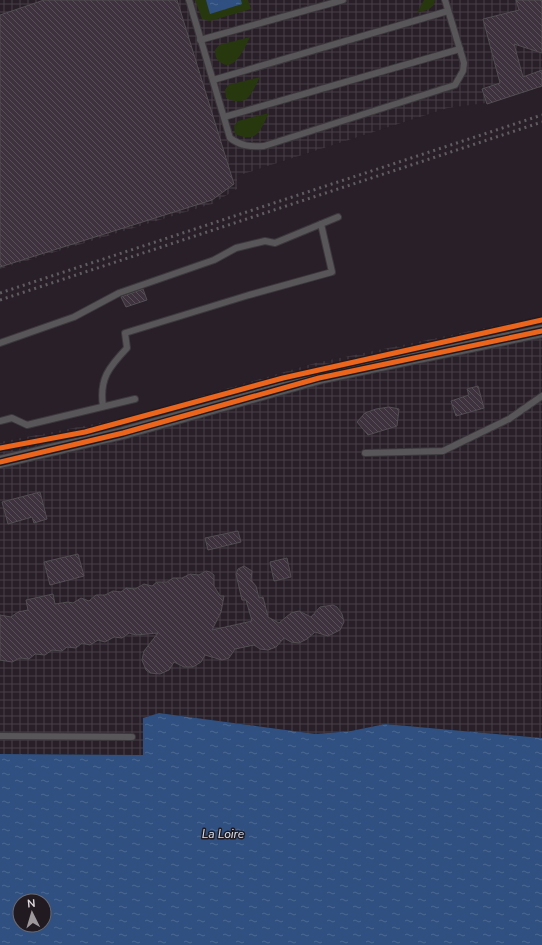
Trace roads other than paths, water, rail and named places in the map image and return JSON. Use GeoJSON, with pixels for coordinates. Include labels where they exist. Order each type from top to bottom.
{"type":"FeatureCollection","features":[{"type":"Feature","properties":{"kind":"street"},"geometry":{"type":"LineString","coordinates":[[0,462],[123,433],[318,378],[542,331]]}},
{"type":"Feature","properties":{"kind":"lane"},"geometry":{"type":"LineString","coordinates":[[189,0],[230,138],[247,147],[264,146],[455,85],[463,71],[464,63],[445,0]]}},
{"type":"Feature","properties":{"kind":"lane"},"geometry":{"type":"LineString","coordinates":[[200,40],[343,0]]}},
{"type":"Feature","properties":{"kind":"lane"},"geometry":{"type":"LineString","coordinates":[[213,80],[448,11]]}},
{"type":"Feature","properties":{"kind":"lane"},"geometry":{"type":"LineString","coordinates":[[224,117],[460,49]]}},
{"type":"Feature","properties":{"kind":"lane"},"geometry":{"type":"LineString","coordinates":[[0,343],[74,316],[119,293],[214,260],[236,248],[265,241],[275,243],[338,217]]}},
{"type":"Feature","properties":{"kind":"lane"},"geometry":{"type":"LineString","coordinates":[[103,406],[102,387],[107,372],[127,348],[125,334],[242,297],[332,272],[321,224]]}},
{"type":"Feature","properties":{"kind":"lane"},"geometry":{"type":"LineString","coordinates":[[365,452],[443,451],[509,419],[542,396]]}},
{"type":"Feature","properties":{"kind":"lane"},"geometry":{"type":"LineString","coordinates":[[0,421],[12,418],[27,425],[135,399]]}},
{"type":"Feature","properties":{"kind":"lane"},"geometry":{"type":"LineString","coordinates":[[0,736],[132,737]]}},
{"type":"Feature","properties":{"kind":"water"},"geometry":{"type":"Polygon","coordinates":[[[206,0],[241,0],[242,4],[210,14],[206,0]]]}},
{"type":"Feature","properties":{"kind":"water","name":"La Loire"},"geometry":{"type":"Polygon","coordinates":[[[159,713],[316,734],[351,731],[385,724],[542,738],[542,945],[0,945],[0,754],[143,755],[143,718],[159,713]]]}},
{"type":"Feature","properties":{"kind":"railway"},"geometry":{"type":"LineString","coordinates":[[0,293],[542,115]]}},
{"type":"Feature","properties":{"kind":"railway"},"geometry":{"type":"LineString","coordinates":[[0,300],[542,122]]}}]}
